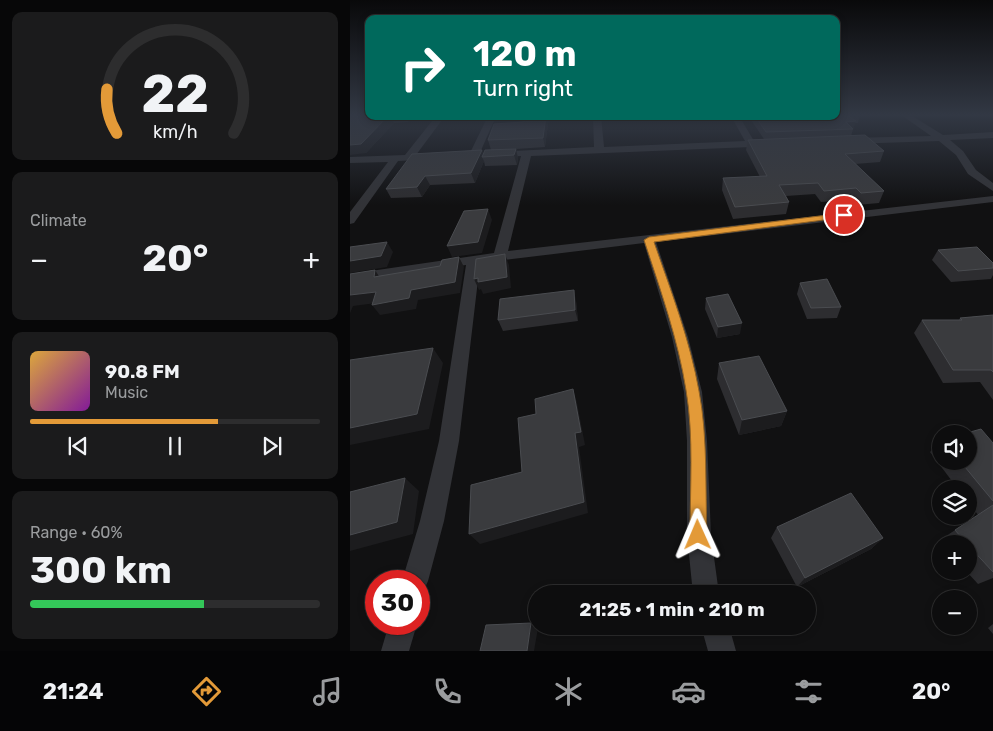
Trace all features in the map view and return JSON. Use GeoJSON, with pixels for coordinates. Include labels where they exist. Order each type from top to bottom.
{"type":"FeatureCollection","features":[{"type":"Feature","properties":{"kind":"street"},"geometry":{"type":"LineString","coordinates":[[408,158],[419,144]]}},
{"type":"Feature","properties":{"kind":"street"},"geometry":{"type":"LineString","coordinates":[[476,144],[469,156],[741,144]]}},
{"type":"Feature","properties":{"kind":"street"},"geometry":{"type":"LineString","coordinates":[[599,144],[599,150]]}},
{"type":"Feature","properties":{"kind":"street"},"geometry":{"type":"LineString","coordinates":[[949,144],[960,153],[972,172],[993,188]]}},
{"type":"Feature","properties":{"kind":"street"},"geometry":{"type":"LineString","coordinates":[[500,256],[527,153]]}},
{"type":"Feature","properties":{"kind":"street"},"geometry":{"type":"LineString","coordinates":[[350,160],[436,157]]}},
{"type":"Feature","properties":{"kind":"street"},"geometry":{"type":"LineString","coordinates":[[350,220],[395,158]]}},
{"type":"Feature","properties":{"kind":"street"},"geometry":{"type":"LineString","coordinates":[[350,278],[500,256],[993,199]]}},
{"type":"Feature","properties":{"kind":"street"},"geometry":{"type":"LineString","coordinates":[[649,240],[680,337],[693,392],[697,442],[698,535],[705,585]]}},
{"type":"Feature","properties":{"kind":"street"},"geometry":{"type":"LineString","coordinates":[[418,570],[432,520],[449,441],[474,260]]}},
{"type":"Feature","properties":{"kind":"street"},"geometry":{"type":"LineString","coordinates":[[395,651],[400,635]]}},
{"type":"Feature","properties":{"kind":"street"},"geometry":{"type":"LineString","coordinates":[[718,635],[722,651]]}},
{"type":"Feature","properties":{"kind":"building"},"geometry":{"type":"Polygon","coordinates":[[[750,144],[876,144],[884,151],[845,154],[884,191],[861,193],[856,188],[824,191],[818,183],[779,185],[789,202],[735,207],[723,178],[767,176],[750,144]]]}},
{"type":"Feature","properties":{"kind":"building"},"geometry":{"type":"Polygon","coordinates":[[[516,149],[514,155],[482,157],[485,150],[516,149]]]}},
{"type":"Feature","properties":{"kind":"building"},"geometry":{"type":"Polygon","coordinates":[[[482,150],[471,173],[425,176],[417,187],[386,189],[412,154],[482,150]]]}},
{"type":"Feature","properties":{"kind":"building"},"geometry":{"type":"Polygon","coordinates":[[[488,209],[478,242],[447,246],[464,211],[488,209]]]}},
{"type":"Feature","properties":{"kind":"building"},"geometry":{"type":"Polygon","coordinates":[[[387,242],[381,256],[350,261],[350,247],[387,242]]]}},
{"type":"Feature","properties":{"kind":"building"},"geometry":{"type":"Polygon","coordinates":[[[977,247],[993,263],[993,268],[958,271],[938,250],[977,247]]]}},
{"type":"Feature","properties":{"kind":"building"},"geometry":{"type":"Polygon","coordinates":[[[505,254],[507,277],[478,282],[478,278],[474,279],[476,259],[505,254]]]}},
{"type":"Feature","properties":{"kind":"building"},"geometry":{"type":"Polygon","coordinates":[[[459,257],[455,282],[411,290],[409,298],[372,305],[376,292],[350,295],[350,274],[375,270],[374,277],[440,266],[442,260],[459,257]]]}},
{"type":"Feature","properties":{"kind":"building"},"geometry":{"type":"Polygon","coordinates":[[[827,279],[841,307],[811,308],[800,283],[827,279]]]}},
{"type":"Feature","properties":{"kind":"building"},"geometry":{"type":"Polygon","coordinates":[[[574,290],[575,310],[498,320],[500,299],[574,290]]]}},
{"type":"Feature","properties":{"kind":"building"},"geometry":{"type":"Polygon","coordinates":[[[728,294],[742,323],[718,327],[706,298],[728,294]]]}},
{"type":"Feature","properties":{"kind":"building"},"geometry":{"type":"Polygon","coordinates":[[[993,315],[993,372],[991,370],[953,370],[922,320],[962,320],[960,318],[993,315]]]}},
{"type":"Feature","properties":{"kind":"building"},"geometry":{"type":"Polygon","coordinates":[[[433,348],[417,414],[350,428],[350,360],[433,348]]]}},
{"type":"Feature","properties":{"kind":"building"},"geometry":{"type":"Polygon","coordinates":[[[759,356],[787,411],[742,420],[719,363],[759,356]]]}},
{"type":"Feature","properties":{"kind":"building"},"geometry":{"type":"Polygon","coordinates":[[[573,389],[581,432],[575,433],[584,502],[469,534],[471,485],[522,472],[518,418],[536,414],[535,399],[573,389]]]}},
{"type":"Feature","properties":{"kind":"building"},"geometry":{"type":"Polygon","coordinates":[[[981,429],[993,443],[993,501],[967,470],[977,470],[977,430],[981,429]]]}},
{"type":"Feature","properties":{"kind":"building"},"geometry":{"type":"Polygon","coordinates":[[[405,478],[397,522],[350,535],[350,492],[405,478]]]}},
{"type":"Feature","properties":{"kind":"building"},"geometry":{"type":"Polygon","coordinates":[[[851,493],[883,538],[805,578],[777,527],[851,493]]]}},
{"type":"Feature","properties":{"kind":"building"},"geometry":{"type":"Polygon","coordinates":[[[993,505],[993,572],[977,555],[977,535],[959,535],[955,530],[963,525],[977,525],[977,516],[993,505]]]}},
{"type":"Feature","properties":{"kind":"building"},"geometry":{"type":"Polygon","coordinates":[[[528,623],[529,635],[527,651],[480,651],[486,625],[528,623]]]}},
{"type":"Feature","properties":{"kind":"route"},"geometry":{"type":"LineString","coordinates":[[698,535],[697,442],[693,392],[680,337],[649,240],[844,215]]}}]}
